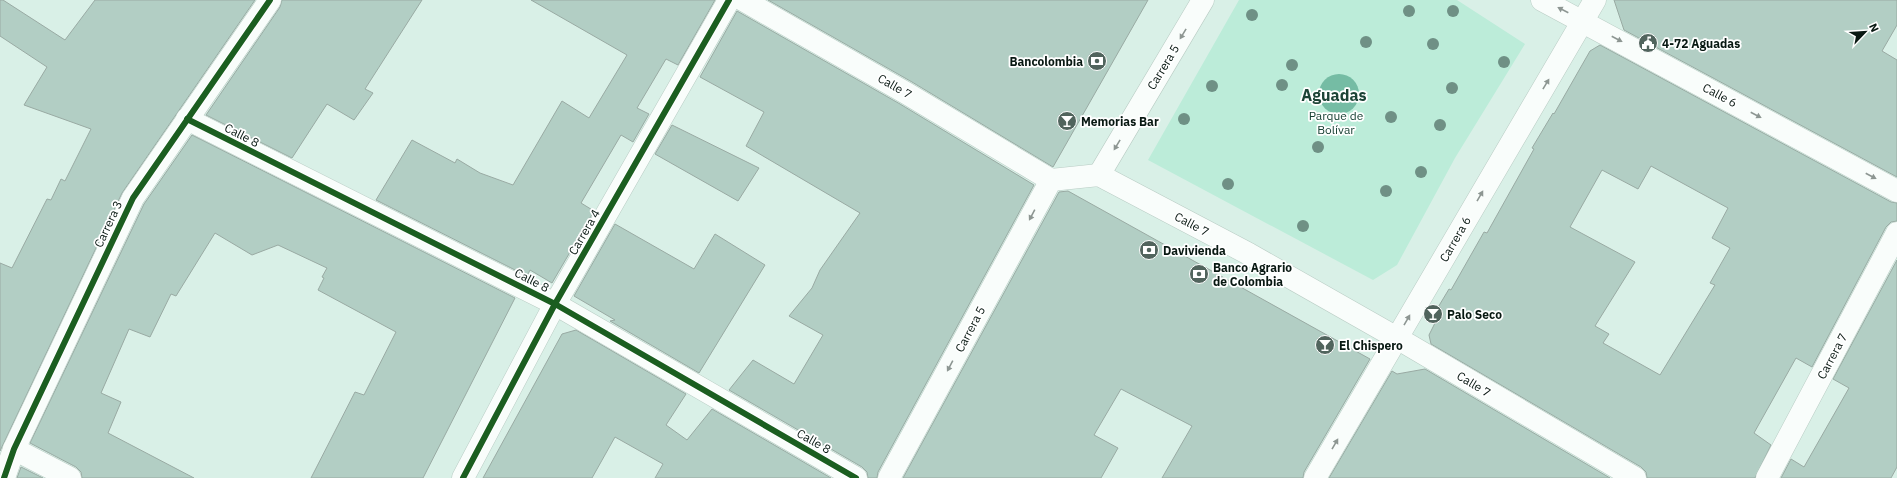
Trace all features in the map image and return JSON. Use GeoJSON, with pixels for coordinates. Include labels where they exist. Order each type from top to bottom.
{"type":"FeatureCollection","features":[{"type":"Feature","properties":{"kind":"street","name":"Carrera 3"},"geometry":{"type":"LineString","coordinates":[[4,478],[14,449],[133,198],[270,0]]}},
{"type":"Feature","properties":{"kind":"street","name":"Carrera 4"},"geometry":{"type":"LineString","coordinates":[[463,478],[555,304],[729,0]]}},
{"type":"Feature","properties":{"kind":"street","name":"Calle 7"},"geometry":{"type":"LineString","coordinates":[[743,0],[906,93],[1051,180]]}},
{"type":"Feature","properties":{"kind":"street","name":"Carrera 5"},"geometry":{"type":"LineString","coordinates":[[1099,175],[1203,0]]}},
{"type":"Feature","properties":{"kind":"street","name":"Calle 6"},"geometry":{"type":"LineString","coordinates":[[1542,0],[1897,191]]}},
{"type":"Feature","properties":{"kind":"street","name":"Carrera 6"},"geometry":{"type":"LineString","coordinates":[[1315,478],[1595,0]]}},
{"type":"Feature","properties":{"kind":"street","name":"Calle 8"},"geometry":{"type":"LineString","coordinates":[[187,119],[555,304],[856,478]]}},
{"type":"Feature","properties":{"kind":"street","name":"Calle 7"},"geometry":{"type":"LineString","coordinates":[[1099,175],[1249,254],[1397,338],[1635,478]]}},
{"type":"Feature","properties":{"kind":"street"},"geometry":{"type":"LineString","coordinates":[[1051,180],[1099,175]]}},
{"type":"Feature","properties":{"kind":"street","name":"Carrera 5"},"geometry":{"type":"LineString","coordinates":[[889,478],[1051,180]]}},
{"type":"Feature","properties":{"kind":"street","name":"Carrera 7"},"geometry":{"type":"LineString","coordinates":[[1767,478],[1897,233]]}},
{"type":"Feature","properties":{"kind":"street"},"geometry":{"type":"LineString","coordinates":[[14,449],[70,478]]}},
{"type":"Feature","properties":{"kind":"green space","name":"Parque de Bolívar"},"geometry":{"type":"Polygon","coordinates":[[[1239,0],[1457,0],[1525,44],[1455,158],[1397,265],[1373,280],[1148,160],[1239,0]]]}},
{"type":"Feature","properties":{"kind":"shaded area"},"geometry":{"type":"Polygon","coordinates":[[[1335,74],[1343,74],[1350,77],[1356,83],[1359,94],[1356,105],[1350,111],[1343,114],[1335,114],[1328,111],[1322,105],[1319,98],[1319,90],[1322,83],[1328,77],[1335,74]]]}},
{"type":"Feature","properties":{"kind":"building"},"geometry":{"type":"Polygon","coordinates":[[[0,0],[3,0],[65,40],[95,0],[255,0],[122,193],[0,451],[0,263],[12,268],[47,199],[51,200],[61,179],[65,181],[91,129],[24,105],[47,67],[0,36],[0,0]]]}},
{"type":"Feature","properties":{"kind":"building"},"geometry":{"type":"Polygon","coordinates":[[[282,0],[422,0],[365,89],[373,93],[354,120],[327,104],[292,158],[206,115],[280,7],[282,0]]]}},
{"type":"Feature","properties":{"kind":"building"},"geometry":{"type":"Polygon","coordinates":[[[531,0],[715,0],[678,65],[666,59],[637,108],[649,114],[633,142],[621,135],[581,203],[594,211],[552,283],[530,270],[527,276],[376,200],[412,140],[455,163],[457,159],[480,173],[513,185],[562,101],[589,118],[627,55],[531,0]]]}},
{"type":"Feature","properties":{"kind":"building"},"geometry":{"type":"Polygon","coordinates":[[[768,0],[1148,0],[1053,167],[912,82],[768,0]]]}},
{"type":"Feature","properties":{"kind":"building"},"geometry":{"type":"Polygon","coordinates":[[[1614,0],[1897,0],[1897,25],[1882,51],[1897,60],[1897,177],[1624,30],[1614,0]]]}},
{"type":"Feature","properties":{"kind":"building"},"geometry":{"type":"Polygon","coordinates":[[[737,11],[900,104],[1034,185],[878,472],[877,478],[868,478],[867,472],[862,467],[729,390],[753,360],[794,384],[823,335],[789,316],[812,288],[820,270],[860,213],[746,146],[764,112],[700,77],[737,11]]]}},
{"type":"Feature","properties":{"kind":"building"},"geometry":{"type":"Polygon","coordinates":[[[1600,45],[1891,202],[1897,203],[1897,221],[1891,222],[1886,227],[1812,367],[1796,358],[1754,433],[1771,445],[1755,478],[1647,478],[1646,472],[1641,467],[1431,344],[1429,335],[1441,311],[1437,309],[1449,289],[1451,290],[1484,232],[1487,233],[1534,149],[1532,148],[1553,113],[1554,114],[1590,51],[1600,45]],[[1651,166],[1638,189],[1602,170],[1570,227],[1635,262],[1595,326],[1609,334],[1603,343],[1660,375],[1715,285],[1710,283],[1730,248],[1712,238],[1728,208],[1651,166]]]}},
{"type":"Feature","properties":{"kind":"building"},"geometry":{"type":"Polygon","coordinates":[[[672,125],[759,168],[738,201],[655,154],[672,125]]]}},
{"type":"Feature","properties":{"kind":"building"},"geometry":{"type":"Polygon","coordinates":[[[192,135],[515,298],[423,478],[311,478],[355,392],[364,395],[396,332],[318,290],[324,278],[322,277],[327,268],[278,245],[252,255],[215,233],[176,296],[171,294],[150,337],[129,329],[101,393],[121,402],[108,433],[194,478],[82,478],[81,472],[76,467],[30,443],[144,204],[192,135]]]}},
{"type":"Feature","properties":{"kind":"building"},"geometry":{"type":"Polygon","coordinates":[[[1068,191],[1370,359],[1304,472],[1303,478],[1162,478],[1192,426],[1121,389],[1094,435],[1118,448],[1101,478],[903,478],[1059,192],[1068,191]]]}},
{"type":"Feature","properties":{"kind":"building"},"geometry":{"type":"Polygon","coordinates":[[[615,224],[694,269],[715,234],[765,265],[699,373],[610,321],[615,320],[574,296],[615,224]]]}},
{"type":"Feature","properties":{"kind":"building"},"geometry":{"type":"Polygon","coordinates":[[[1897,260],[1897,467],[1891,478],[1781,478],[1791,459],[1804,467],[1849,388],[1833,379],[1897,260]]]}},
{"type":"Feature","properties":{"kind":"building"},"geometry":{"type":"Polygon","coordinates":[[[576,330],[686,394],[666,425],[687,440],[712,409],[831,478],[655,478],[663,464],[615,437],[592,478],[483,478],[562,334],[576,330]]]}},
{"type":"Feature","properties":{"kind":"building"},"geometry":{"type":"Polygon","coordinates":[[[1425,369],[1610,478],[1329,478],[1392,371],[1397,374],[1425,369]]]}},
{"type":"Feature","properties":{"kind":"building"},"geometry":{"type":"Polygon","coordinates":[[[21,467],[43,478],[17,478],[21,467]]]}},
{"type":"Feature","properties":{"kind":"cycle path"},"geometry":{"type":"LineString","coordinates":[[4,478],[14,449],[133,198],[270,0]]}},
{"type":"Feature","properties":{"kind":"cycle path"},"geometry":{"type":"LineString","coordinates":[[463,478],[555,304],[729,0]]}},
{"type":"Feature","properties":{"kind":"cycle path"},"geometry":{"type":"LineString","coordinates":[[187,119],[555,304],[856,478]]}},
{"type":"Feature","properties":{"kind":"place","name":"4-72 Aguadas"},"geometry":{"type":"Point","coordinates":[1648,43]}},
{"type":"Feature","properties":{"kind":"place","name":"Bancolombia"},"geometry":{"type":"Point","coordinates":[1097,61]}},
{"type":"Feature","properties":{"kind":"place","name":"Memorias Bar"},"geometry":{"type":"Point","coordinates":[1067,121]}},
{"type":"Feature","properties":{"kind":"place","name":"Davivienda"},"geometry":{"type":"Point","coordinates":[1149,250]}},
{"type":"Feature","properties":{"kind":"place","name":"Banco Agrario de Colombia"},"geometry":{"type":"Point","coordinates":[1199,274]}},
{"type":"Feature","properties":{"kind":"place","name":"Palo Seco"},"geometry":{"type":"Point","coordinates":[1433,314]}},
{"type":"Feature","properties":{"kind":"place","name":"El Chispero"},"geometry":{"type":"Point","coordinates":[1325,345]}},
{"type":"Feature","properties":{"kind":"district","name":"Aguadas"},"geometry":{"type":"Point","coordinates":[1334,95]}}]}
